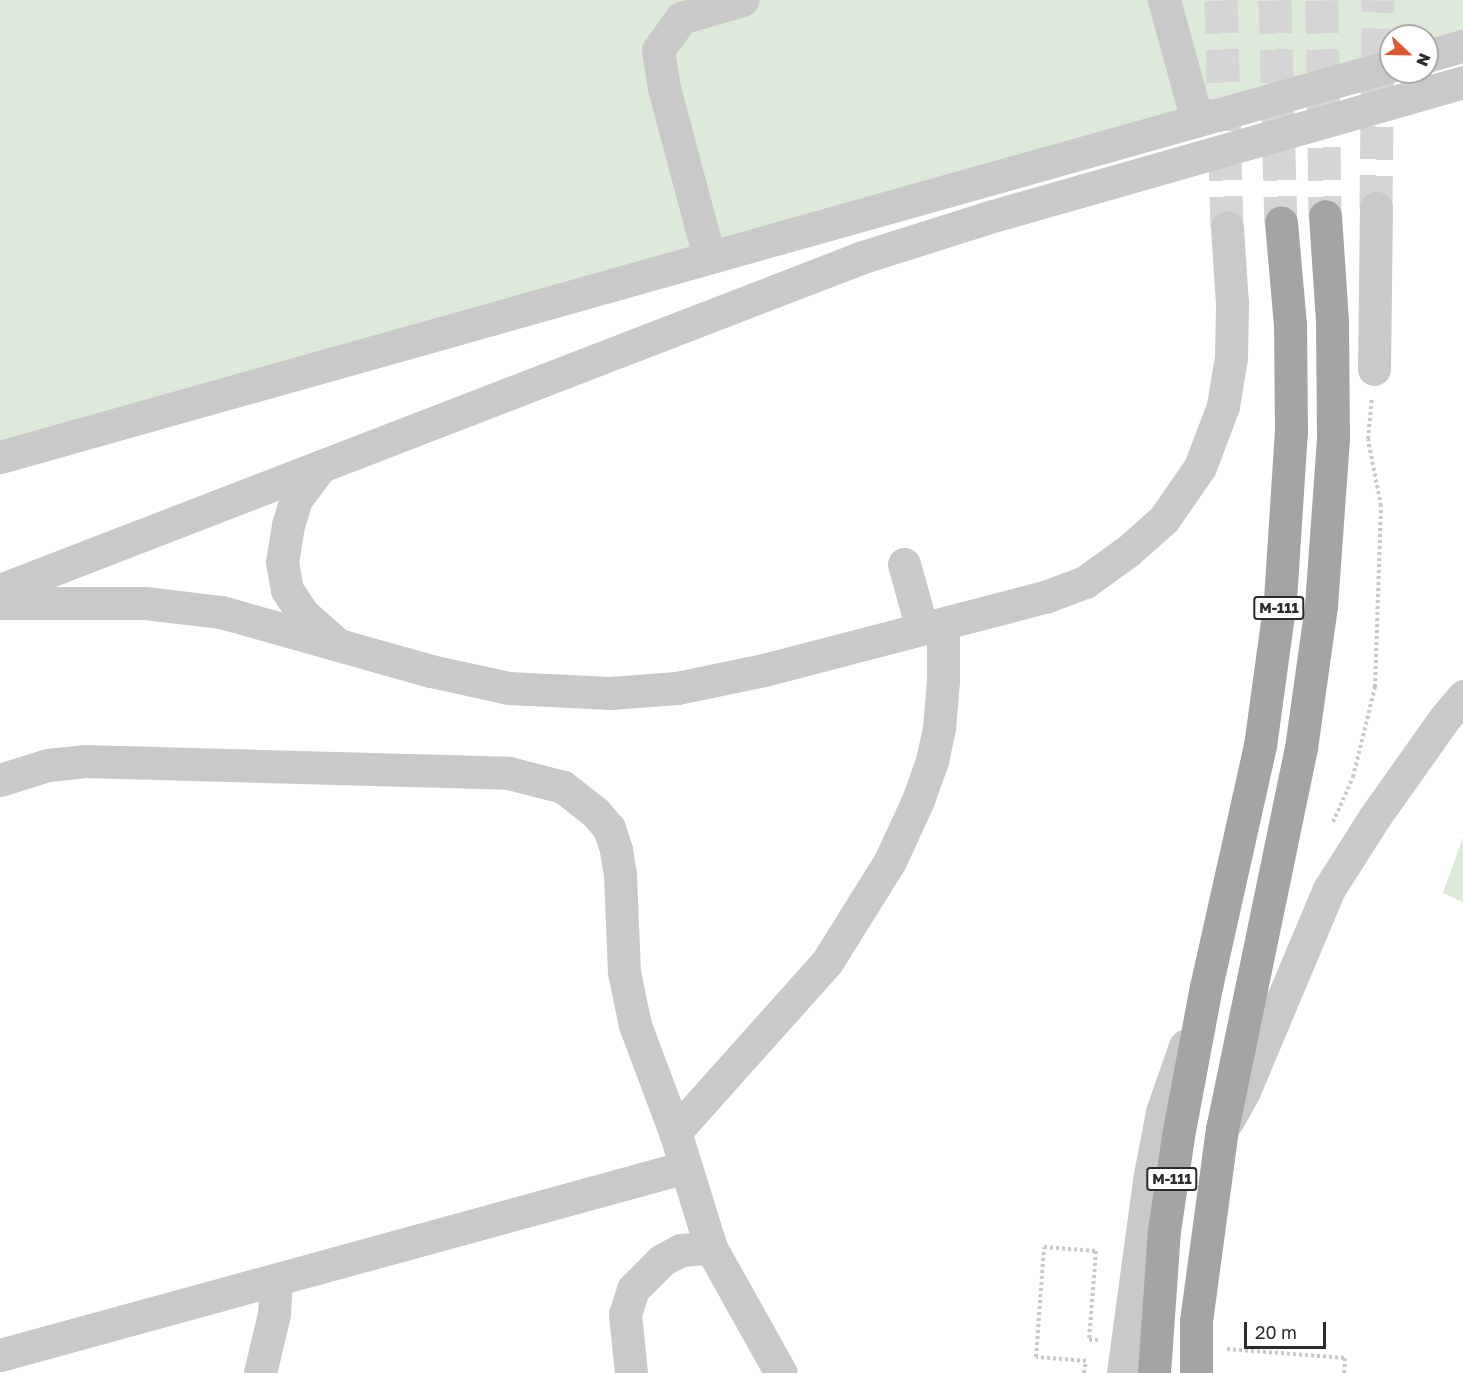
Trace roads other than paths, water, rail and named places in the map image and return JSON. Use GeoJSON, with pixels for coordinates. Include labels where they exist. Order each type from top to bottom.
{"type":"FeatureCollection","features":[{"type":"Feature","properties":{"kind":"main road","name":"M-111"},"geometry":{"type":"LineString","coordinates":[[1196,1373],[1196,1321],[1222,1129],[1301,748],[1321,606],[1333,437],[1332,321],[1325,216]]}},
{"type":"Feature","properties":{"kind":"main road","name":"M-111"},"geometry":{"type":"LineString","coordinates":[[1154,1373],[1164,1230],[1178,1136],[1206,987],[1260,746],[1280,600],[1292,432],[1290,325],[1281,222]]}},
{"type":"Feature","properties":{"kind":"lane"},"geometry":{"type":"LineString","coordinates":[[709,257],[664,88],[658,50],[681,18],[742,0]]}},
{"type":"Feature","properties":{"kind":"lane"},"geometry":{"type":"LineString","coordinates":[[1164,0],[1197,120]]}},
{"type":"Feature","properties":{"kind":"lane"},"geometry":{"type":"LineString","coordinates":[[1439,53],[1463,46]]}},
{"type":"Feature","properties":{"kind":"lane"},"geometry":{"type":"LineString","coordinates":[[0,457],[1379,69]]}},
{"type":"Feature","properties":{"kind":"lane"},"geometry":{"type":"LineString","coordinates":[[0,590],[864,257],[993,216],[1463,82]]}},
{"type":"Feature","properties":{"kind":"lane"},"geometry":{"type":"LineString","coordinates":[[1374,369],[1376,208]]}},
{"type":"Feature","properties":{"kind":"lane"},"geometry":{"type":"LineString","coordinates":[[0,603],[145,603],[221,612],[339,646],[508,688],[610,693],[677,688],[765,670],[1045,597],[1085,582],[1128,551],[1164,519],[1200,467],[1223,406],[1232,357],[1232,303],[1227,227]]}},
{"type":"Feature","properties":{"kind":"lane"},"geometry":{"type":"LineString","coordinates":[[321,466],[296,499],[288,525],[282,562],[287,590],[303,614],[339,646]]}},
{"type":"Feature","properties":{"kind":"lane"},"geometry":{"type":"LineString","coordinates":[[675,1132],[827,962],[890,861],[918,800],[932,760],[939,728],[943,681],[932,627],[904,564]]}},
{"type":"Feature","properties":{"kind":"lane"},"geometry":{"type":"LineString","coordinates":[[1222,1129],[1244,1091],[1329,889],[1374,818],[1463,696]]}},
{"type":"Feature","properties":{"kind":"lane"},"geometry":{"type":"LineString","coordinates":[[0,780],[48,765],[84,760],[509,774],[563,786],[581,799],[609,828],[616,850],[620,874],[624,972],[634,1025],[675,1132],[711,1248],[781,1373]]}},
{"type":"Feature","properties":{"kind":"lane","name":"M-111"},"geometry":{"type":"LineString","coordinates":[[1123,1373],[1149,1180],[1162,1112],[1206,987]]}},
{"type":"Feature","properties":{"kind":"lane"},"geometry":{"type":"LineString","coordinates":[[0,1355],[686,1167]]}},
{"type":"Feature","properties":{"kind":"lane"},"geometry":{"type":"LineString","coordinates":[[631,1373],[625,1314],[633,1289],[662,1260],[681,1250],[711,1248]]}},
{"type":"Feature","properties":{"kind":"lane"},"geometry":{"type":"LineString","coordinates":[[260,1373],[274,1314],[276,1280]]}},
{"type":"Feature","properties":{"kind":"tunnel"},"geometry":{"type":"LineString","coordinates":[[1221,0],[1227,227]]}},
{"type":"Feature","properties":{"kind":"tunnel"},"geometry":{"type":"LineString","coordinates":[[1275,0],[1281,222]]}},
{"type":"Feature","properties":{"kind":"tunnel"},"geometry":{"type":"LineString","coordinates":[[1322,0],[1325,216]]}},
{"type":"Feature","properties":{"kind":"tunnel"},"geometry":{"type":"LineString","coordinates":[[1376,208],[1378,0]]}}]}
